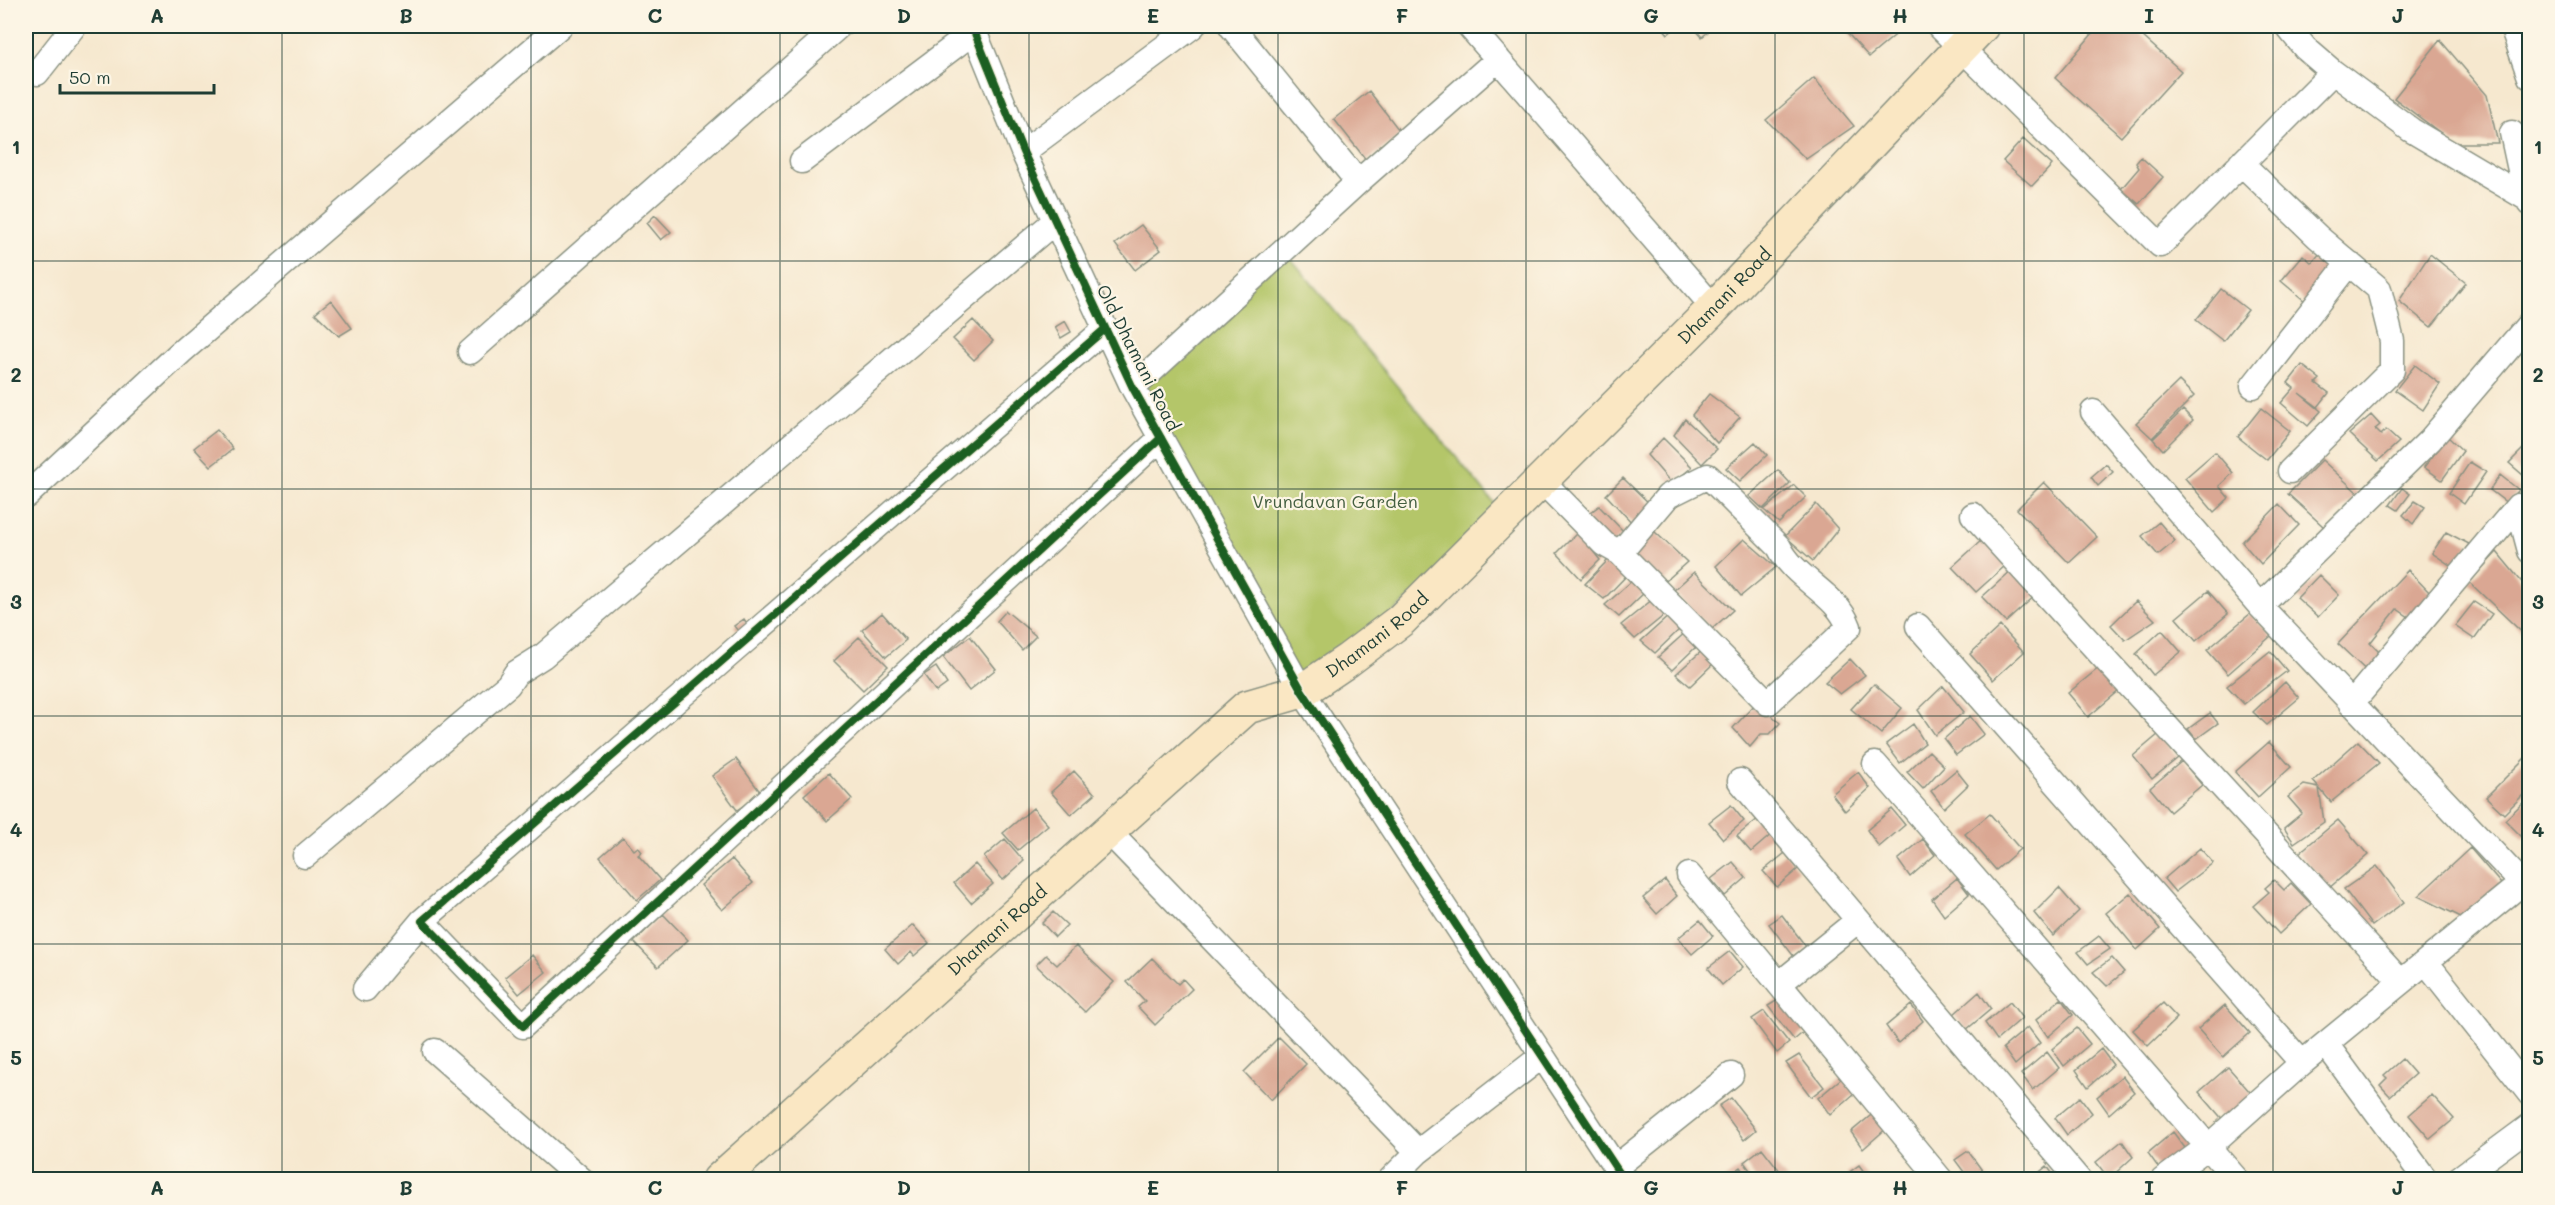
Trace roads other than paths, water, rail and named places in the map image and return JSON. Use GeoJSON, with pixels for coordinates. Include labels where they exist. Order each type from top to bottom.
{"type":"FeatureCollection","features":[{"type":"Feature","properties":{"kind":"main road","name":"Dhamani Road"},"geometry":{"type":"LineString","coordinates":[[719,1179],[1246,707],[1302,691],[1401,620],[1714,308],[1960,33]]}},
{"type":"Feature","properties":{"kind":"street"},"geometry":{"type":"LineString","coordinates":[[37,73],[74,26]]}},
{"type":"Feature","properties":{"kind":"street"},"geometry":{"type":"LineString","coordinates":[[26,496],[181,352],[560,26]]}},
{"type":"Feature","properties":{"kind":"street"},"geometry":{"type":"LineString","coordinates":[[470,352],[839,26]]}},
{"type":"Feature","properties":{"kind":"street"},"geometry":{"type":"LineString","coordinates":[[1023,152],[1193,26]]}},
{"type":"Feature","properties":{"kind":"street"},"geometry":{"type":"LineString","coordinates":[[1231,26],[1358,182]]}},
{"type":"Feature","properties":{"kind":"street"},"geometry":{"type":"LineString","coordinates":[[1469,26],[1714,308]]}},
{"type":"Feature","properties":{"kind":"street"},"geometry":{"type":"LineString","coordinates":[[2287,26],[2305,48],[2333,72],[2411,130],[2528,200]]}},
{"type":"Feature","properties":{"kind":"street"},"geometry":{"type":"LineString","coordinates":[[2512,26],[2529,77]]}},
{"type":"Feature","properties":{"kind":"street"},"geometry":{"type":"LineString","coordinates":[[802,161],[974,28]]}},
{"type":"Feature","properties":{"kind":"street","name":"Old Dhamani Road"},"geometry":{"type":"LineString","coordinates":[[974,28],[1023,152],[1133,388],[1302,691],[1620,1173]]}},
{"type":"Feature","properties":{"kind":"street"},"geometry":{"type":"LineString","coordinates":[[1960,33],[2160,245],[2333,72]]}},
{"type":"Feature","properties":{"kind":"street"},"geometry":{"type":"LineString","coordinates":[[1133,388],[1358,182],[1498,59]]}},
{"type":"Feature","properties":{"kind":"street"},"geometry":{"type":"LineString","coordinates":[[2512,133],[2528,200]]}},
{"type":"Feature","properties":{"kind":"street"},"geometry":{"type":"LineString","coordinates":[[2241,163],[2379,289],[2392,341],[2392,370],[2290,471]]}},
{"type":"Feature","properties":{"kind":"street"},"geometry":{"type":"LineString","coordinates":[[305,856],[508,685],[516,674],[543,656],[1055,221]]}},
{"type":"Feature","properties":{"kind":"street"},"geometry":{"type":"LineString","coordinates":[[2253,386],[2349,263]]}},
{"type":"Feature","properties":{"kind":"street"},"geometry":{"type":"LineString","coordinates":[[2260,606],[2430,440],[2529,323]]}},
{"type":"Feature","properties":{"kind":"street"},"geometry":{"type":"LineString","coordinates":[[365,989],[422,921],[1105,328]]}},
{"type":"Feature","properties":{"kind":"street"},"geometry":{"type":"LineString","coordinates":[[2093,412],[2260,606],[2351,704],[2526,884],[2302,1063],[2209,1146],[2163,1179]]}},
{"type":"Feature","properties":{"kind":"street"},"geometry":{"type":"LineString","coordinates":[[422,921],[523,1026],[1161,438]]}},
{"type":"Feature","properties":{"kind":"street"},"geometry":{"type":"LineString","coordinates":[[1541,480],[1604,544],[1620,553],[1668,496],[1708,476],[1779,548],[1785,560],[1844,613],[1850,627],[1768,704],[1621,554]]}},
{"type":"Feature","properties":{"kind":"street"},"geometry":{"type":"LineString","coordinates":[[2351,704],[2524,501]]}},
{"type":"Feature","properties":{"kind":"street"},"geometry":{"type":"LineString","coordinates":[[2524,501],[2529,551]]}},
{"type":"Feature","properties":{"kind":"street"},"geometry":{"type":"LineString","coordinates":[[1973,515],[2401,982]]}},
{"type":"Feature","properties":{"kind":"street"},"geometry":{"type":"LineString","coordinates":[[1918,626],[2302,1063]]}},
{"type":"Feature","properties":{"kind":"street"},"geometry":{"type":"LineString","coordinates":[[1875,764],[2236,1179]]}},
{"type":"Feature","properties":{"kind":"street"},"geometry":{"type":"LineString","coordinates":[[1740,781],[2079,1179]]}},
{"type":"Feature","properties":{"kind":"street"},"geometry":{"type":"LineString","coordinates":[[1108,831],[1418,1152]]}},
{"type":"Feature","properties":{"kind":"street"},"geometry":{"type":"LineString","coordinates":[[1689,875],[1941,1179]]}},
{"type":"Feature","properties":{"kind":"street"},"geometry":{"type":"LineString","coordinates":[[1779,984],[1857,921]]}},
{"type":"Feature","properties":{"kind":"street"},"geometry":{"type":"LineString","coordinates":[[2426,962],[2529,1094]]}},
{"type":"Feature","properties":{"kind":"street"},"geometry":{"type":"LineString","coordinates":[[2326,1044],[2426,1179]]}},
{"type":"Feature","properties":{"kind":"street"},"geometry":{"type":"LineString","coordinates":[[435,1051],[582,1179]]}},
{"type":"Feature","properties":{"kind":"street"},"geometry":{"type":"LineString","coordinates":[[1390,1179],[1418,1152],[1542,1056]]}},
{"type":"Feature","properties":{"kind":"street"},"geometry":{"type":"LineString","coordinates":[[1620,1173],[1731,1074]]}},
{"type":"Feature","properties":{"kind":"street"},"geometry":{"type":"LineString","coordinates":[[2457,1179],[2529,1126]]}},
{"type":"Feature","properties":{"kind":"park label","name":"Vrundavan Garden"},"geometry":{"type":"Point","coordinates":[1335,502]}}]}
